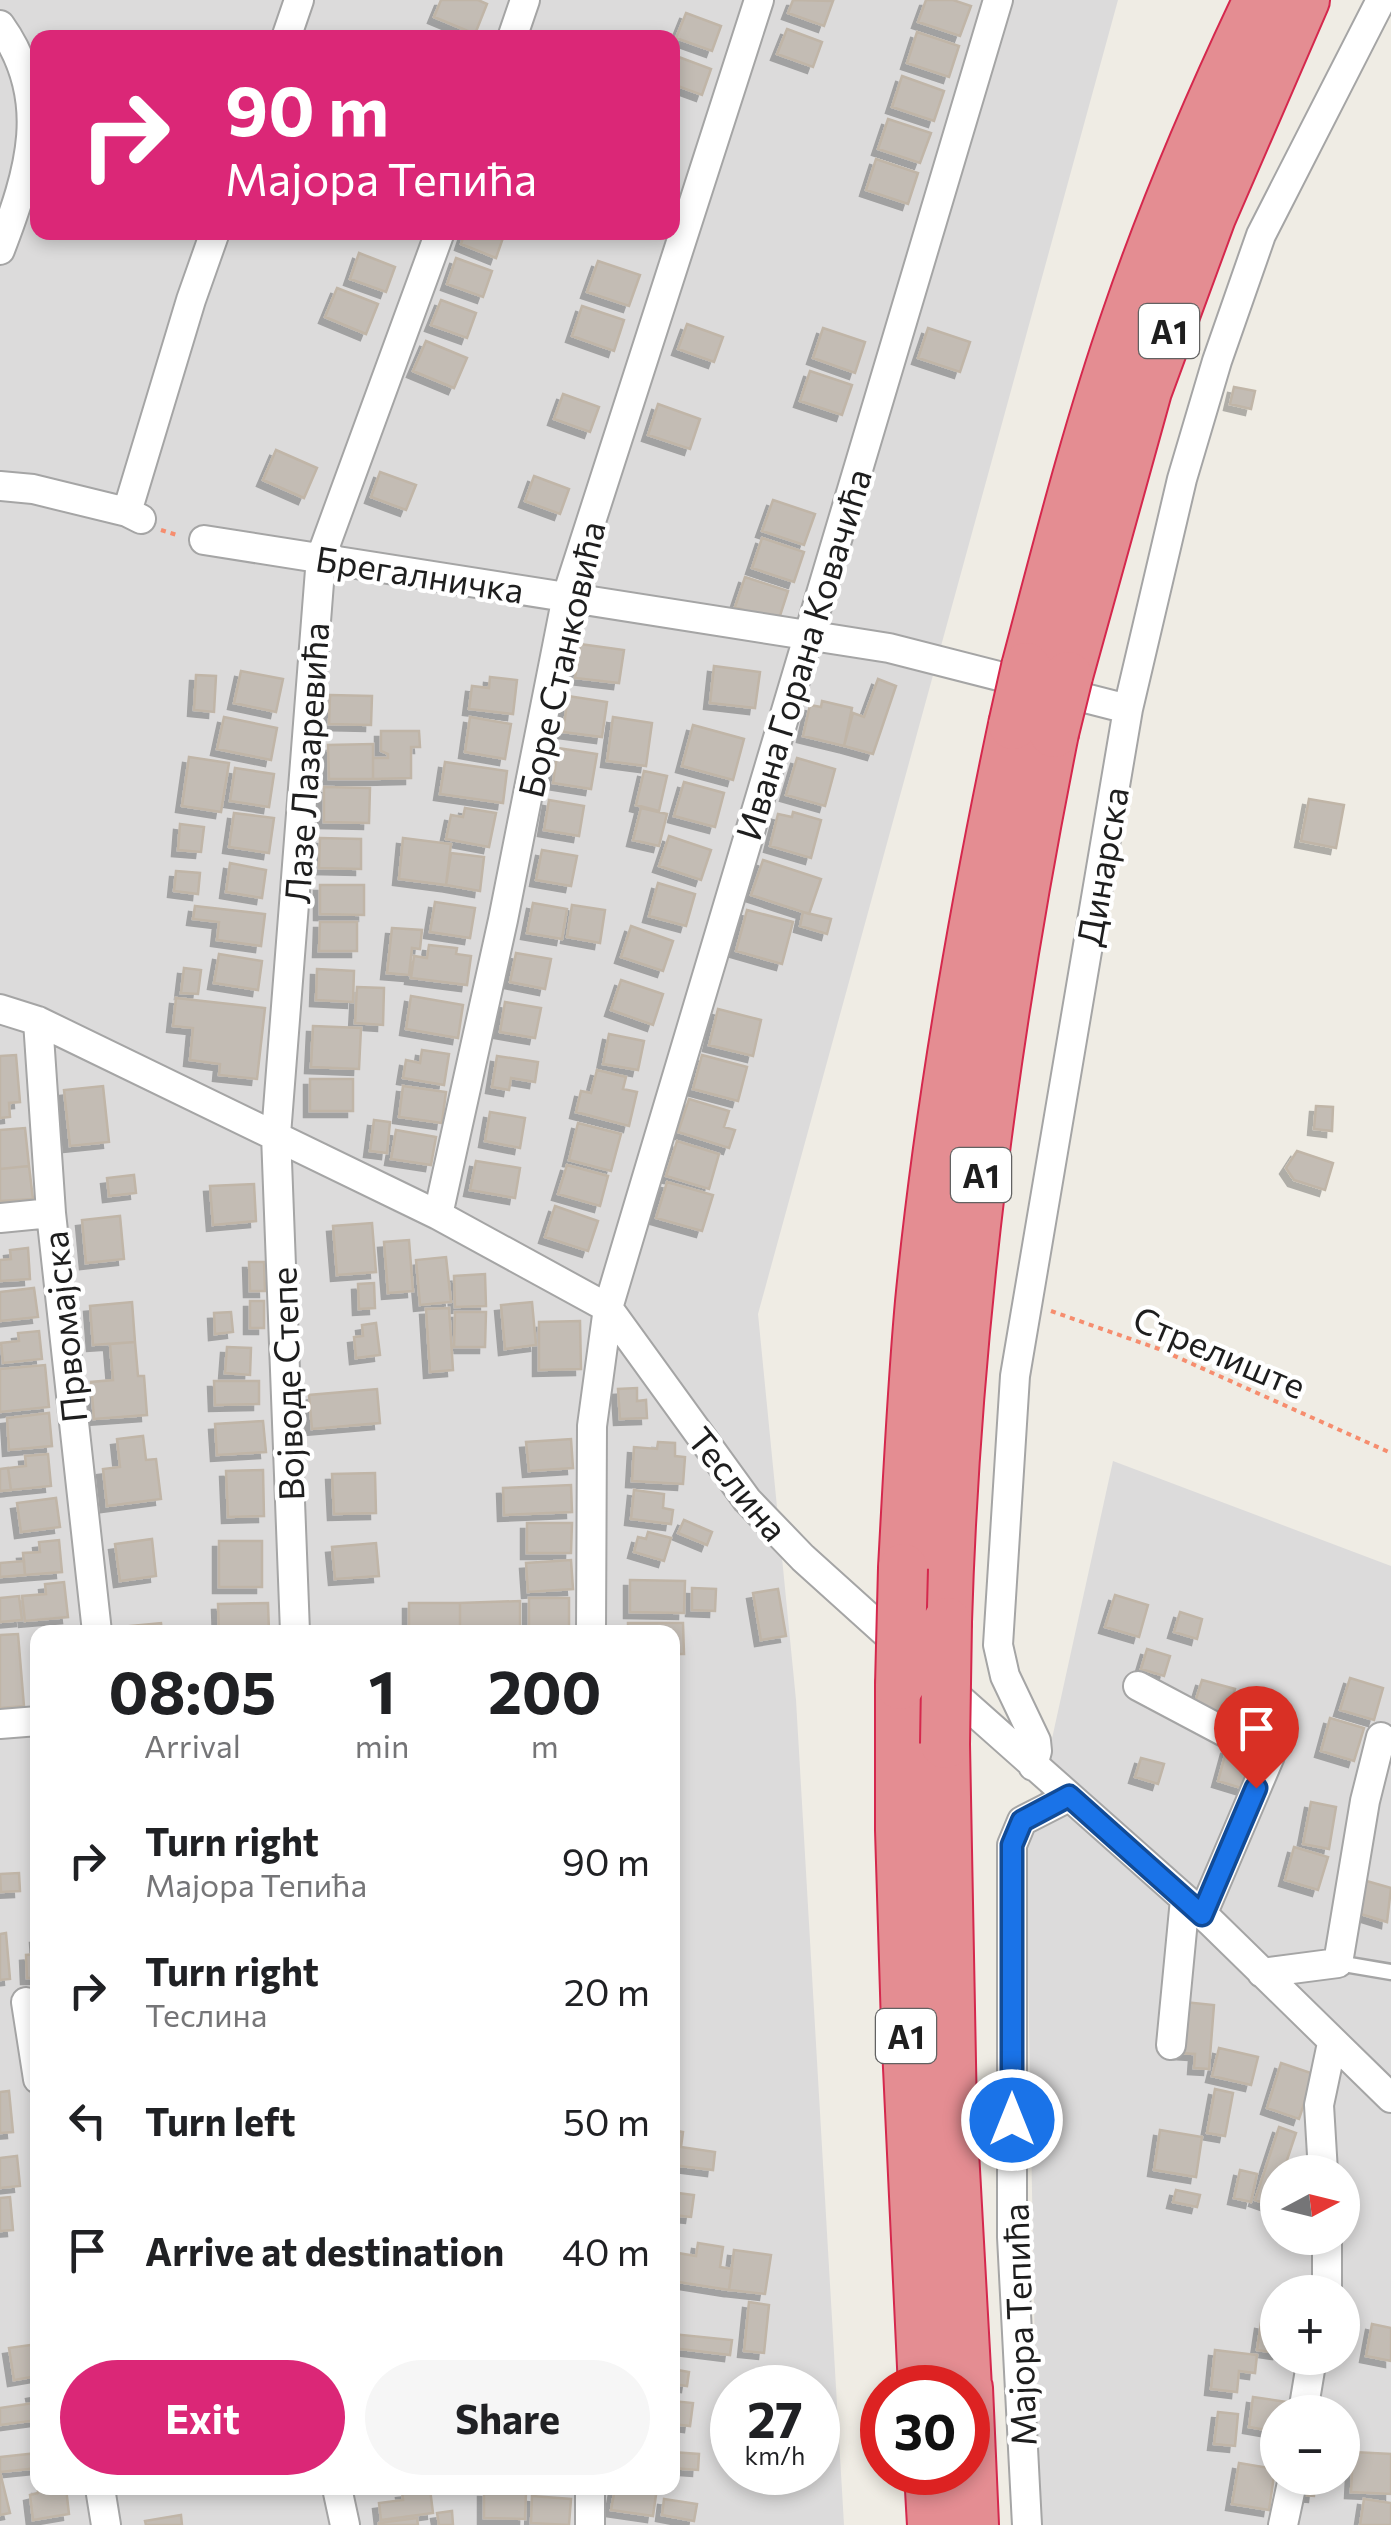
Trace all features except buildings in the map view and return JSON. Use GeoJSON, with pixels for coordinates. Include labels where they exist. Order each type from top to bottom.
{"type":"FeatureCollection","features":[{"type":"Feature","properties":{"kind":"highway","name":"A1"},"geometry":{"type":"LineString","coordinates":[[923,2365],[906,2025],[900,1685],[914,1369],[936,1168],[979,892],[1033,729],[1047,672],[1095,416],[1128,314],[1202,122],[1258,0]]}},
{"type":"Feature","properties":{"kind":"highway","name":"A1"},"geometry":{"type":"LineString","coordinates":[[1047,672],[1211,218],[1306,0]]}},
{"type":"Feature","properties":{"kind":"highway","name":"A1"},"geometry":{"type":"LineString","coordinates":[[967,2365],[952,2116],[946,1622],[958,1394],[971,1250],[1003,1008],[1033,729]]}},
{"type":"Feature","properties":{"kind":"highway"},"geometry":{"type":"LineString","coordinates":[[930,2495],[932,2525]]}},
{"type":"Feature","properties":{"kind":"highway","name":"A1"},"geometry":{"type":"LineString","coordinates":[[973,2495],[974,2525]]}},
{"type":"Feature","properties":{"kind":"street"},"geometry":{"type":"LineString","coordinates":[[289,30],[299,0]]}},
{"type":"Feature","properties":{"kind":"street"},"geometry":{"type":"LineString","coordinates":[[515,30],[526,0]]}},
{"type":"Feature","properties":{"kind":"street","name":"Боре Станковића"},"geometry":{"type":"LineString","coordinates":[[438,1215],[567,596],[758,0]]}},
{"type":"Feature","properties":{"kind":"street","name":"Ивана Горана Ковачића"},"geometry":{"type":"LineString","coordinates":[[592,1625],[592,1426],[608,1308],[998,0]]}},
{"type":"Feature","properties":{"kind":"street","name":"Динарска"},"geometry":{"type":"LineString","coordinates":[[1034,1766],[1036,1740],[1004,1676],[998,1645],[1016,1376],[1128,709],[1182,479],[1261,234],[1381,0]]}},
{"type":"Feature","properties":{"kind":"street"},"geometry":{"type":"LineString","coordinates":[[0,24],[20,56],[30,93]]}},
{"type":"Feature","properties":{"kind":"street"},"geometry":{"type":"LineString","coordinates":[[0,250],[30,157]]}},
{"type":"Feature","properties":{"kind":"street"},"geometry":{"type":"LineString","coordinates":[[0,486],[33,489],[135,516],[190,300],[212,240]]}},
{"type":"Feature","properties":{"kind":"street","name":"Лазе Лазаревића"},"geometry":{"type":"LineString","coordinates":[[276,1135],[321,558],[437,240]]}},
{"type":"Feature","properties":{"kind":"street","name":"Брегалничка"},"geometry":{"type":"LineString","coordinates":[[204,540],[889,648],[1128,709]]}},
{"type":"Feature","properties":{"kind":"street","name":"Теслина"},"geometry":{"type":"LineString","coordinates":[[0,1009],[38,1021],[276,1135],[438,1215],[608,1308],[728,1477],[766,1522],[1193,1907],[1391,2098]]}},
{"type":"Feature","properties":{"kind":"street","name":"Првомајска"},"geometry":{"type":"LineString","coordinates":[[38,1021],[51,1214],[97,1625]]}},
{"type":"Feature","properties":{"kind":"street","name":"Војводе Степе"},"geometry":{"type":"LineString","coordinates":[[276,1135],[295,1625]]}},
{"type":"Feature","properties":{"kind":"street"},"geometry":{"type":"LineString","coordinates":[[0,1218],[51,1214]]}},
{"type":"Feature","properties":{"kind":"street"},"geometry":{"type":"LineString","coordinates":[[1138,1686],[1270,1756],[1193,1907],[1171,2044]]}},
{"type":"Feature","properties":{"kind":"street"},"geometry":{"type":"LineString","coordinates":[[0,1724],[30,1722]]}},
{"type":"Feature","properties":{"kind":"street"},"geometry":{"type":"LineString","coordinates":[[1262,1973],[1338,1963],[1365,1800],[1381,1737]]}},
{"type":"Feature","properties":{"kind":"street","name":"Мајора Тепића"},"geometry":{"type":"LineString","coordinates":[[1027,2525],[1012,2237],[1012,1845],[1022,1821],[1069,1796]]}},
{"type":"Feature","properties":{"kind":"street"},"geometry":{"type":"LineString","coordinates":[[21,2003],[30,2043]]}},
{"type":"Feature","properties":{"kind":"street"},"geometry":{"type":"LineString","coordinates":[[1321,2155],[1320,2105],[1332,2043]]}},
{"type":"Feature","properties":{"kind":"street"},"geometry":{"type":"LineString","coordinates":[[101,2495],[106,2525]]}},
{"type":"Feature","properties":{"kind":"street"},"geometry":{"type":"LineString","coordinates":[[339,2495],[345,2525]]}},
{"type":"Feature","properties":{"kind":"street"},"geometry":{"type":"LineString","coordinates":[[590,2495],[590,2525]]}},
{"type":"Feature","properties":{"kind":"street"},"geometry":{"type":"LineString","coordinates":[[1283,2525],[1289,2495]]}},
{"type":"Feature","properties":{"kind":"lane"},"geometry":{"type":"LineString","coordinates":[[1338,1963],[1391,1972]]}},
{"type":"Feature","properties":{"kind":"path"},"geometry":{"type":"LineString","coordinates":[[135,516],[168,535],[204,540]]}},
{"type":"Feature","properties":{"kind":"path","name":"Стрелиште"},"geometry":{"type":"LineString","coordinates":[[1027,1303],[1159,1349],[1391,1453]]}},
{"type":"Feature","properties":{"kind":"shaded area"},"geometry":{"type":"Polygon","coordinates":[[[0,0],[1118,0],[758,1314],[796,1700],[835,2365],[710,2365],[710,2495],[840,2495],[840,2456],[844,2525],[0,2525],[0,0]]]}},
{"type":"Feature","properties":{"kind":"shaded area"},"geometry":{"type":"Polygon","coordinates":[[[1113,1461],[1391,1566],[1391,2525],[1038,2525],[1026,1857],[1113,1461]]]}},
{"type":"Feature","properties":{"kind":"route"},"geometry":{"type":"LineString","coordinates":[[1012,2120],[1012,1845],[1022,1821],[1069,1796],[1202,1915],[1256,1788]]}}]}
